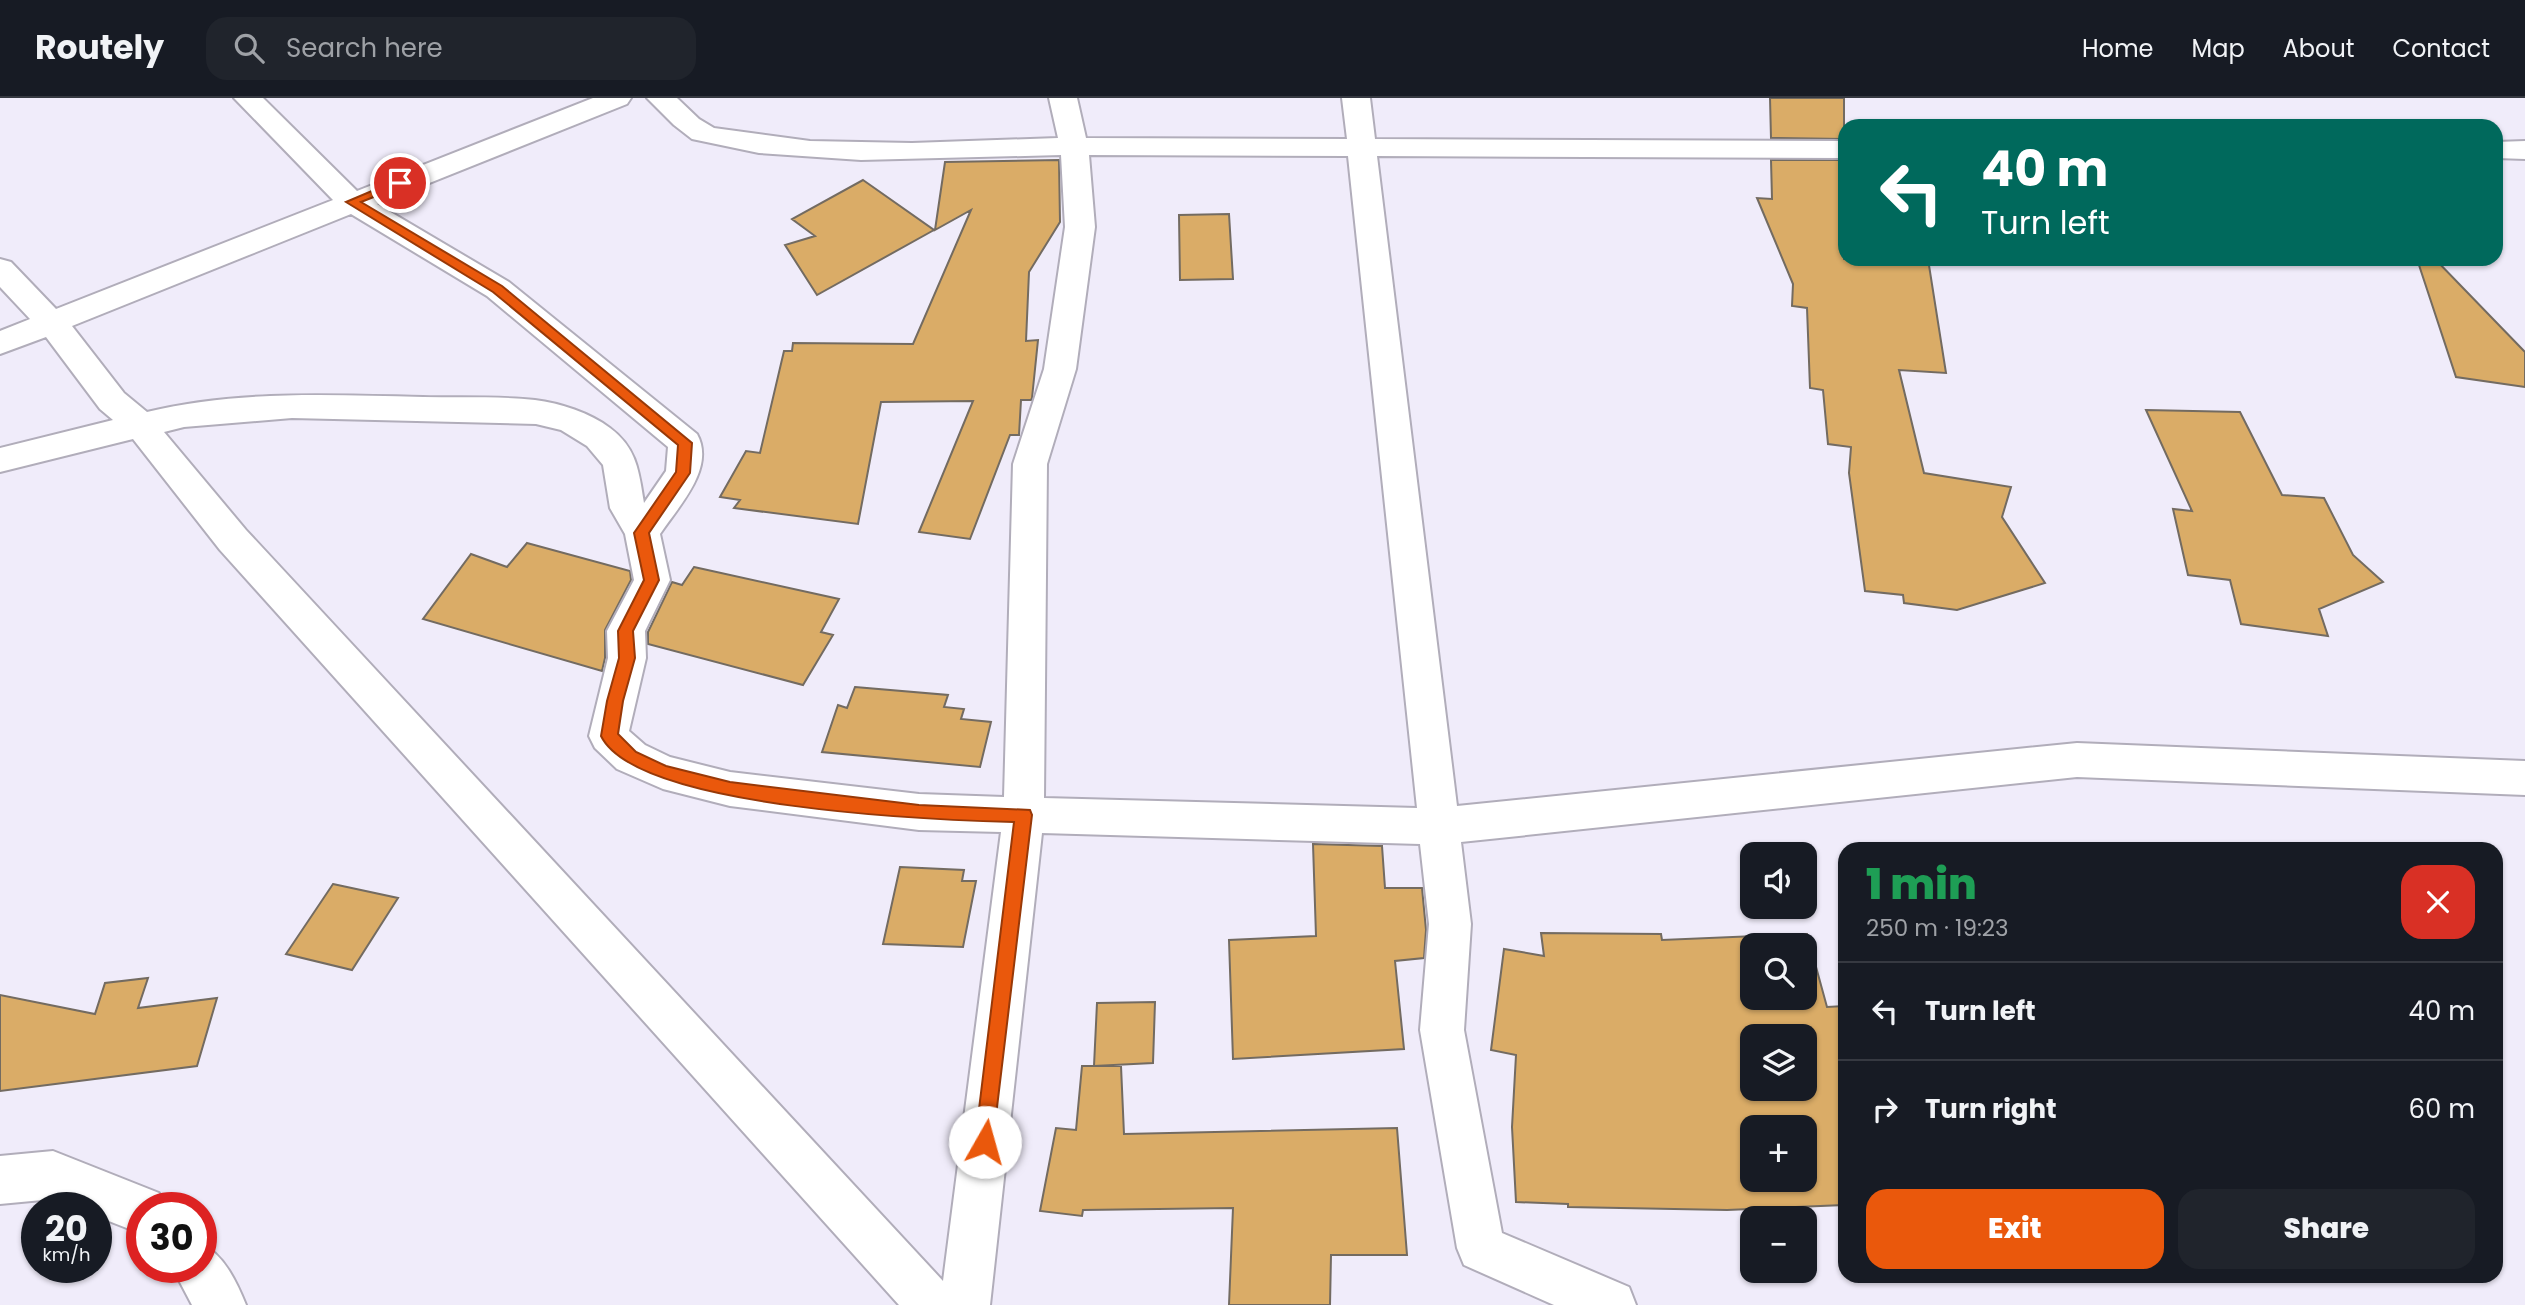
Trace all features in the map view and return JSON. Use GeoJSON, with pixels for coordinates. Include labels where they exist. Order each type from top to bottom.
{"type":"FeatureCollection","features":[{"type":"Feature","properties":{"kind":"street"},"geometry":{"type":"LineString","coordinates":[[248,98],[352,202],[498,289],[685,443],[683,473],[642,533]]}},
{"type":"Feature","properties":{"kind":"street"},"geometry":{"type":"LineString","coordinates":[[0,343],[617,98]]}},
{"type":"Feature","properties":{"kind":"street"},"geometry":{"type":"LineString","coordinates":[[661,98],[704,134],[823,152],[1074,146],[1362,146],[1668,152],[1838,149]]}},
{"type":"Feature","properties":{"kind":"street"},"geometry":{"type":"LineString","coordinates":[[965,1305],[1024,815],[1030,464],[1060,369],[1080,227],[1074,146],[1063,98]]}},
{"type":"Feature","properties":{"kind":"street"},"geometry":{"type":"LineString","coordinates":[[1356,98],[1450,924],[1442,1030],[1481,1248],[1611,1305]]}},
{"type":"Feature","properties":{"kind":"street"},"geometry":{"type":"LineString","coordinates":[[2503,149],[2525,150]]}},
{"type":"Feature","properties":{"kind":"street"},"geometry":{"type":"LineString","coordinates":[[0,269],[52,323],[112,401],[141,426],[242,550],[932,1305]]}},
{"type":"Feature","properties":{"kind":"street"},"geometry":{"type":"LineString","coordinates":[[0,460],[184,415],[292,406],[536,412],[571,421],[599,438],[620,461],[627,508],[642,533],[652,580],[626,631],[627,658],[615,701],[610,736],[631,757],[663,772],[730,789],[919,812],[1440,825],[2077,760],[2525,778]]}},
{"type":"Feature","properties":{"kind":"street"},"geometry":{"type":"LineString","coordinates":[[0,1180],[53,1175],[126,1204]]}},
{"type":"Feature","properties":{"kind":"street"},"geometry":{"type":"LineString","coordinates":[[207,1283],[221,1305]]}},
{"type":"Feature","properties":{"kind":"building"},"geometry":{"type":"Polygon","coordinates":[[[1770,98],[1844,98],[1844,119],[1838,119],[1838,139],[1771,138],[1770,98]]]}},
{"type":"Feature","properties":{"kind":"building"},"geometry":{"type":"Polygon","coordinates":[[[1059,160],[1060,222],[1029,272],[1026,341],[1038,340],[1032,398],[1021,400],[1019,435],[1010,435],[970,539],[919,532],[973,401],[881,402],[858,524],[734,508],[740,500],[720,497],[746,451],[760,453],[784,351],[792,351],[793,343],[913,344],[971,210],[935,230],[945,162],[1059,160]]]}},
{"type":"Feature","properties":{"kind":"building"},"geometry":{"type":"Polygon","coordinates":[[[1771,160],[1838,160],[1838,266],[1929,266],[1946,373],[1899,370],[1924,473],[2011,487],[2002,517],[2045,583],[1957,610],[1904,603],[1903,595],[1865,591],[1849,473],[1851,447],[1828,444],[1823,390],[1810,388],[1807,308],[1792,306],[1793,284],[1757,198],[1772,199],[1771,160]]]}},
{"type":"Feature","properties":{"kind":"building"},"geometry":{"type":"Polygon","coordinates":[[[863,180],[934,230],[817,295],[785,245],[815,236],[792,219],[863,180]]]}},
{"type":"Feature","properties":{"kind":"building"},"geometry":{"type":"Polygon","coordinates":[[[1229,214],[1233,279],[1180,280],[1179,215],[1229,214]]]}},
{"type":"Feature","properties":{"kind":"building"},"geometry":{"type":"Polygon","coordinates":[[[2419,266],[2442,266],[2525,352],[2525,387],[2456,377],[2419,266]]]}},
{"type":"Feature","properties":{"kind":"building"},"geometry":{"type":"Polygon","coordinates":[[[2146,410],[2240,412],[2282,495],[2324,498],[2353,555],[2383,582],[2319,609],[2328,636],[2241,624],[2230,580],[2188,575],[2173,509],[2192,511],[2146,410]]]}},
{"type":"Feature","properties":{"kind":"building"},"geometry":{"type":"Polygon","coordinates":[[[527,543],[630,571],[631,580],[605,630],[602,671],[423,619],[471,554],[507,567],[527,543]]]}},
{"type":"Feature","properties":{"kind":"building"},"geometry":{"type":"Polygon","coordinates":[[[694,567],[839,599],[821,632],[833,635],[803,685],[648,644],[648,632],[672,582],[682,585],[694,567]]]}},
{"type":"Feature","properties":{"kind":"building"},"geometry":{"type":"Polygon","coordinates":[[[855,687],[948,695],[944,707],[964,709],[961,719],[991,722],[980,767],[822,752],[838,705],[847,708],[855,687]]]}},
{"type":"Feature","properties":{"kind":"building"},"geometry":{"type":"Polygon","coordinates":[[[1313,844],[1382,846],[1385,888],[1422,888],[1426,930],[1424,958],[1395,961],[1404,1049],[1233,1059],[1229,940],[1316,936],[1313,844]]]}},
{"type":"Feature","properties":{"kind":"building"},"geometry":{"type":"Polygon","coordinates":[[[900,867],[964,870],[962,881],[976,881],[963,947],[883,944],[900,867]]]}},
{"type":"Feature","properties":{"kind":"building"},"geometry":{"type":"Polygon","coordinates":[[[333,884],[398,898],[352,970],[286,954],[333,884]]]}},
{"type":"Feature","properties":{"kind":"building"},"geometry":{"type":"Polygon","coordinates":[[[1541,933],[1661,934],[1662,940],[1740,937],[1740,1010],[1817,1010],[1817,970],[1827,1007],[1838,1006],[1838,1205],[1740,1206],[1740,1209],[1727,1210],[1568,1207],[1568,1204],[1516,1202],[1512,1127],[1516,1055],[1491,1050],[1504,949],[1544,956],[1541,933]]]}},
{"type":"Feature","properties":{"kind":"building"},"geometry":{"type":"Polygon","coordinates":[[[148,978],[138,1008],[217,998],[197,1066],[0,1091],[0,995],[95,1014],[105,983],[148,978]]]}},
{"type":"Feature","properties":{"kind":"building"},"geometry":{"type":"Polygon","coordinates":[[[1155,1002],[1153,1063],[1094,1066],[1097,1003],[1155,1002]]]}},
{"type":"Feature","properties":{"kind":"building"},"geometry":{"type":"Polygon","coordinates":[[[1082,1066],[1121,1066],[1124,1134],[1397,1128],[1407,1255],[1331,1255],[1330,1305],[1229,1305],[1233,1208],[1083,1210],[1082,1216],[1040,1211],[1056,1128],[1076,1130],[1082,1066]]]}},
{"type":"Feature","properties":{"kind":"route"},"geometry":{"type":"LineString","coordinates":[[400,183],[352,202],[498,289],[685,443],[683,473],[642,533],[652,580],[626,631],[627,658],[615,701],[610,736],[631,757],[663,772],[730,789],[919,812],[1024,815],[985,1142]]}}]}
